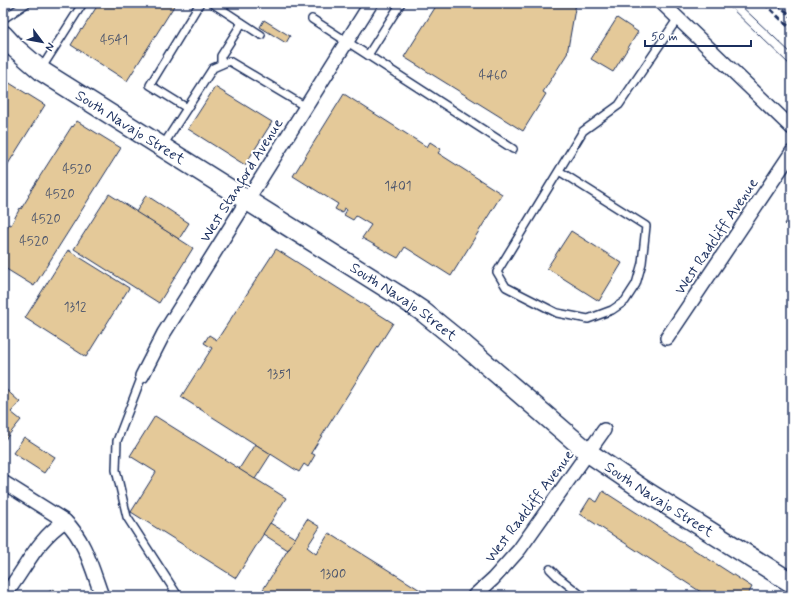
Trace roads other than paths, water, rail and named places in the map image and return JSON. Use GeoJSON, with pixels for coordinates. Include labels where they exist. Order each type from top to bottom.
{"type":"FeatureCollection","features":[{"type":"Feature","properties":{"kind":"street","name":"West Stanford Avenue"},"geometry":{"type":"LineString","coordinates":[[142,376],[164,333],[371,3]]}},
{"type":"Feature","properties":{"kind":"street"},"geometry":{"type":"LineString","coordinates":[[662,3],[792,128]]}},
{"type":"Feature","properties":{"kind":"street","name":"South Navajo Street"},"geometry":{"type":"LineString","coordinates":[[3,35],[14,48],[40,70],[398,295],[422,312],[464,346],[589,453],[642,489],[792,583]]}},
{"type":"Feature","properties":{"kind":"street","name":"West Radcliff Avenue"},"geometry":{"type":"LineString","coordinates":[[667,338],[792,152]]}},
{"type":"Feature","properties":{"kind":"street","name":"West Radcliff Avenue"},"geometry":{"type":"LineString","coordinates":[[474,596],[493,579],[518,550],[589,453],[604,430]]}},
{"type":"Feature","properties":{"kind":"street"},"geometry":{"type":"LineString","coordinates":[[3,482],[65,521],[72,528],[80,541],[102,596]]}},
{"type":"Feature","properties":{"kind":"street"},"geometry":{"type":"LineString","coordinates":[[4,596],[41,542],[53,529],[65,521]]}},
{"type":"Feature","properties":{"kind":"lane"},"geometry":{"type":"LineString","coordinates":[[3,19],[27,3]]}},
{"type":"Feature","properties":{"kind":"lane"},"geometry":{"type":"LineString","coordinates":[[40,70],[83,3]]}},
{"type":"Feature","properties":{"kind":"lane"},"geometry":{"type":"LineString","coordinates":[[187,108],[150,85],[200,3]]}},
{"type":"Feature","properties":{"kind":"lane"},"geometry":{"type":"LineString","coordinates":[[212,3],[261,35]]}},
{"type":"Feature","properties":{"kind":"lane"},"geometry":{"type":"LineString","coordinates":[[368,55],[401,3]]}},
{"type":"Feature","properties":{"kind":"lane"},"geometry":{"type":"LineString","coordinates":[[559,171],[646,226],[642,263],[636,284],[625,301],[619,306],[588,319],[557,313],[506,287],[497,272],[583,131],[619,105],[678,18]]}},
{"type":"Feature","properties":{"kind":"lane"},"geometry":{"type":"LineString","coordinates":[[312,20],[513,149]]}},
{"type":"Feature","properties":{"kind":"lane"},"geometry":{"type":"LineString","coordinates":[[221,64],[221,56],[242,23]]}},
{"type":"Feature","properties":{"kind":"lane"},"geometry":{"type":"LineString","coordinates":[[162,147],[214,68],[230,61],[306,107]]}},
{"type":"Feature","properties":{"kind":"lane"},"geometry":{"type":"LineString","coordinates":[[142,376],[117,441],[116,470],[127,517],[178,596]]}},
{"type":"Feature","properties":{"kind":"lane"},"geometry":{"type":"LineString","coordinates":[[550,569],[582,596]]}},
{"type":"Feature","properties":{"kind":"tram line"},"geometry":{"type":"LineString","coordinates":[[726,3],[792,67]]}},
{"type":"Feature","properties":{"kind":"tram line"},"geometry":{"type":"LineString","coordinates":[[738,3],[792,54]]}},
{"type":"Feature","properties":{"kind":"railway"},"geometry":{"type":"LineString","coordinates":[[764,3],[792,30]]}},
{"type":"Feature","properties":{"kind":"railway"},"geometry":{"type":"LineString","coordinates":[[777,3],[792,17]]}}]}
